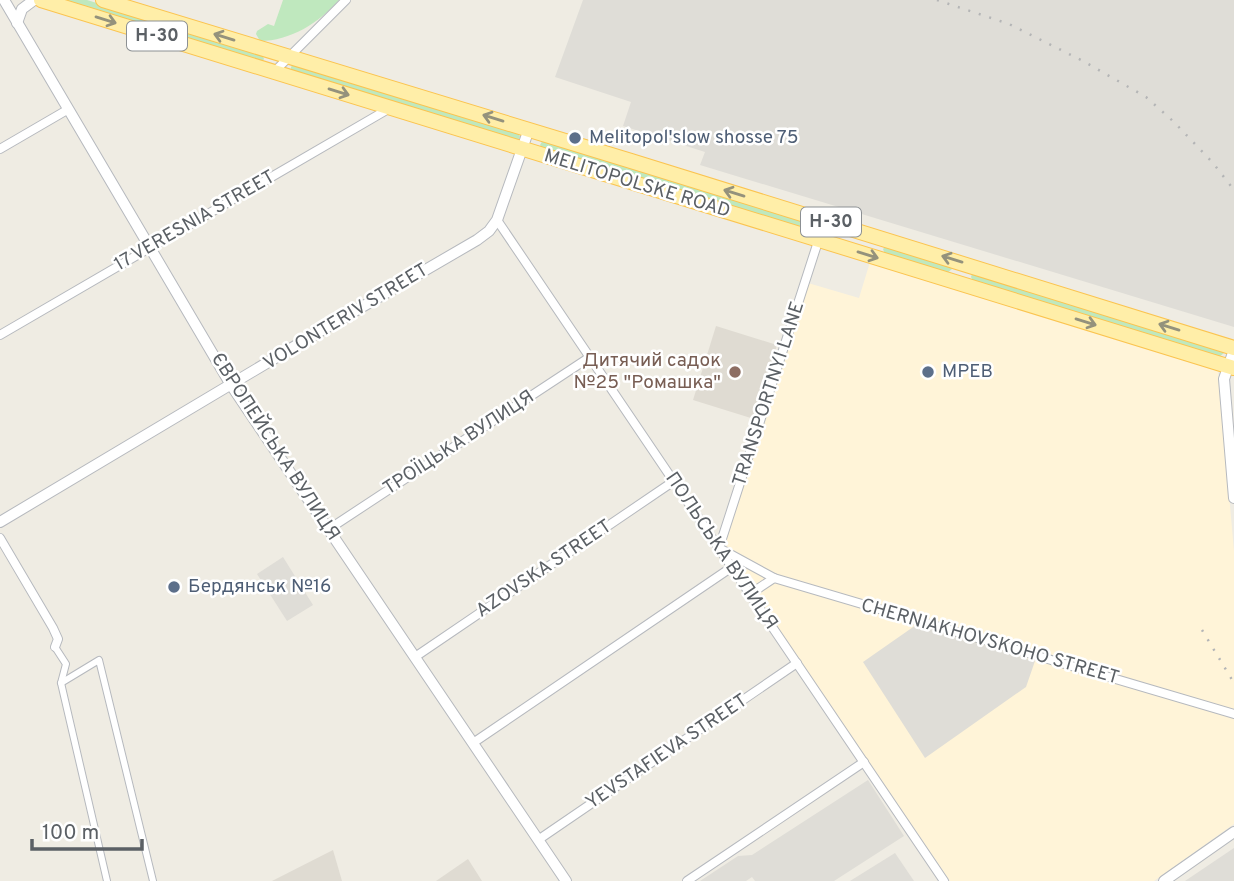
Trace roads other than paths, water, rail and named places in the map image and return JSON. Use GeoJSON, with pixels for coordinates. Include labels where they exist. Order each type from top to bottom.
{"type":"FeatureCollection","features":[{"type":"Feature","properties":{"kind":"main road","name":"MELITOPOLSKE ROAD"},"geometry":{"type":"LineString","coordinates":[[41,0],[1231,367]]}},
{"type":"Feature","properties":{"kind":"main road","name":"MELITOPOLSKE ROAD"},"geometry":{"type":"LineString","coordinates":[[103,0],[825,220],[1234,349]]}},
{"type":"Feature","properties":{"kind":"street","name":"ЄВРОПЕЙСЬКА ВУЛИЦЯ"},"geometry":{"type":"LineString","coordinates":[[4,0],[231,385],[566,881]]}},
{"type":"Feature","properties":{"kind":"street"},"geometry":{"type":"LineString","coordinates":[[17,23],[22,9],[34,0]]}},
{"type":"Feature","properties":{"kind":"street"},"geometry":{"type":"LineString","coordinates":[[273,73],[346,0]]}},
{"type":"Feature","properties":{"kind":"street","name":"17 VERESNIA STREET"},"geometry":{"type":"LineString","coordinates":[[0,335],[390,107]]}},
{"type":"Feature","properties":{"kind":"street"},"geometry":{"type":"LineString","coordinates":[[0,149],[67,110]]}},
{"type":"Feature","properties":{"kind":"street","name":"VOLONTERIV STREET"},"geometry":{"type":"LineString","coordinates":[[0,522],[477,240],[489,231],[497,220],[529,129]]}},
{"type":"Feature","properties":{"kind":"street","name":"ПОЛЬСЬКА ВУЛИЦЯ"},"geometry":{"type":"LineString","coordinates":[[497,220],[944,881]]}},
{"type":"Feature","properties":{"kind":"street","name":"TRANSPORTNYI LANE"},"geometry":{"type":"LineString","coordinates":[[719,548],[825,220]]}},
{"type":"Feature","properties":{"kind":"street"},"geometry":{"type":"LineString","coordinates":[[1234,349],[1231,367],[1224,379],[1234,498]]}},
{"type":"Feature","properties":{"kind":"street","name":"ТРОЇЦЬКА ВУЛИЦЯ"},"geometry":{"type":"LineString","coordinates":[[328,529],[590,357]]}},
{"type":"Feature","properties":{"kind":"street","name":"AZOVSKA STREET"},"geometry":{"type":"LineString","coordinates":[[415,657],[674,481]]}},
{"type":"Feature","properties":{"kind":"street"},"geometry":{"type":"LineString","coordinates":[[0,538],[53,628],[58,639],[55,647],[66,664],[61,683],[107,881]]}},
{"type":"Feature","properties":{"kind":"street","name":"CHERNIAKHOVSKOHO STREET"},"geometry":{"type":"LineString","coordinates":[[719,548],[774,578],[1234,714]]}},
{"type":"Feature","properties":{"kind":"street"},"geometry":{"type":"LineString","coordinates":[[473,743],[732,567]]}},
{"type":"Feature","properties":{"kind":"street"},"geometry":{"type":"LineString","coordinates":[[750,594],[774,578]]}},
{"type":"Feature","properties":{"kind":"street"},"geometry":{"type":"LineString","coordinates":[[61,683],[99,660],[153,881]]}},
{"type":"Feature","properties":{"kind":"street","name":"YEVSTAFIEVA STREET"},"geometry":{"type":"LineString","coordinates":[[538,840],[797,663]]}},
{"type":"Feature","properties":{"kind":"street"},"geometry":{"type":"LineString","coordinates":[[687,881],[864,762]]}},
{"type":"Feature","properties":{"kind":"street"},"geometry":{"type":"LineString","coordinates":[[1164,881],[1234,832]]}},
{"type":"Feature","properties":{"kind":"railway"},"geometry":{"type":"LineString","coordinates":[[937,0],[1009,24],[1083,61],[1146,97],[1213,163],[1234,190]]}},
{"type":"Feature","properties":{"kind":"railway"},"geometry":{"type":"LineString","coordinates":[[1202,630],[1234,683]]}},
{"type":"Feature","properties":{"kind":"place","name":"Melitopol'slow shosse 75"},"geometry":{"type":"Point","coordinates":[575,138]}},
{"type":"Feature","properties":{"kind":"place","name":"Дитячий садок №25 \"Ромашка\""},"geometry":{"type":"Point","coordinates":[735,372]}},
{"type":"Feature","properties":{"kind":"place","name":"МРЕВ"},"geometry":{"type":"Point","coordinates":[928,372]}},
{"type":"Feature","properties":{"kind":"place","name":"Бердянськ №16"},"geometry":{"type":"Point","coordinates":[174,587]}}]}
